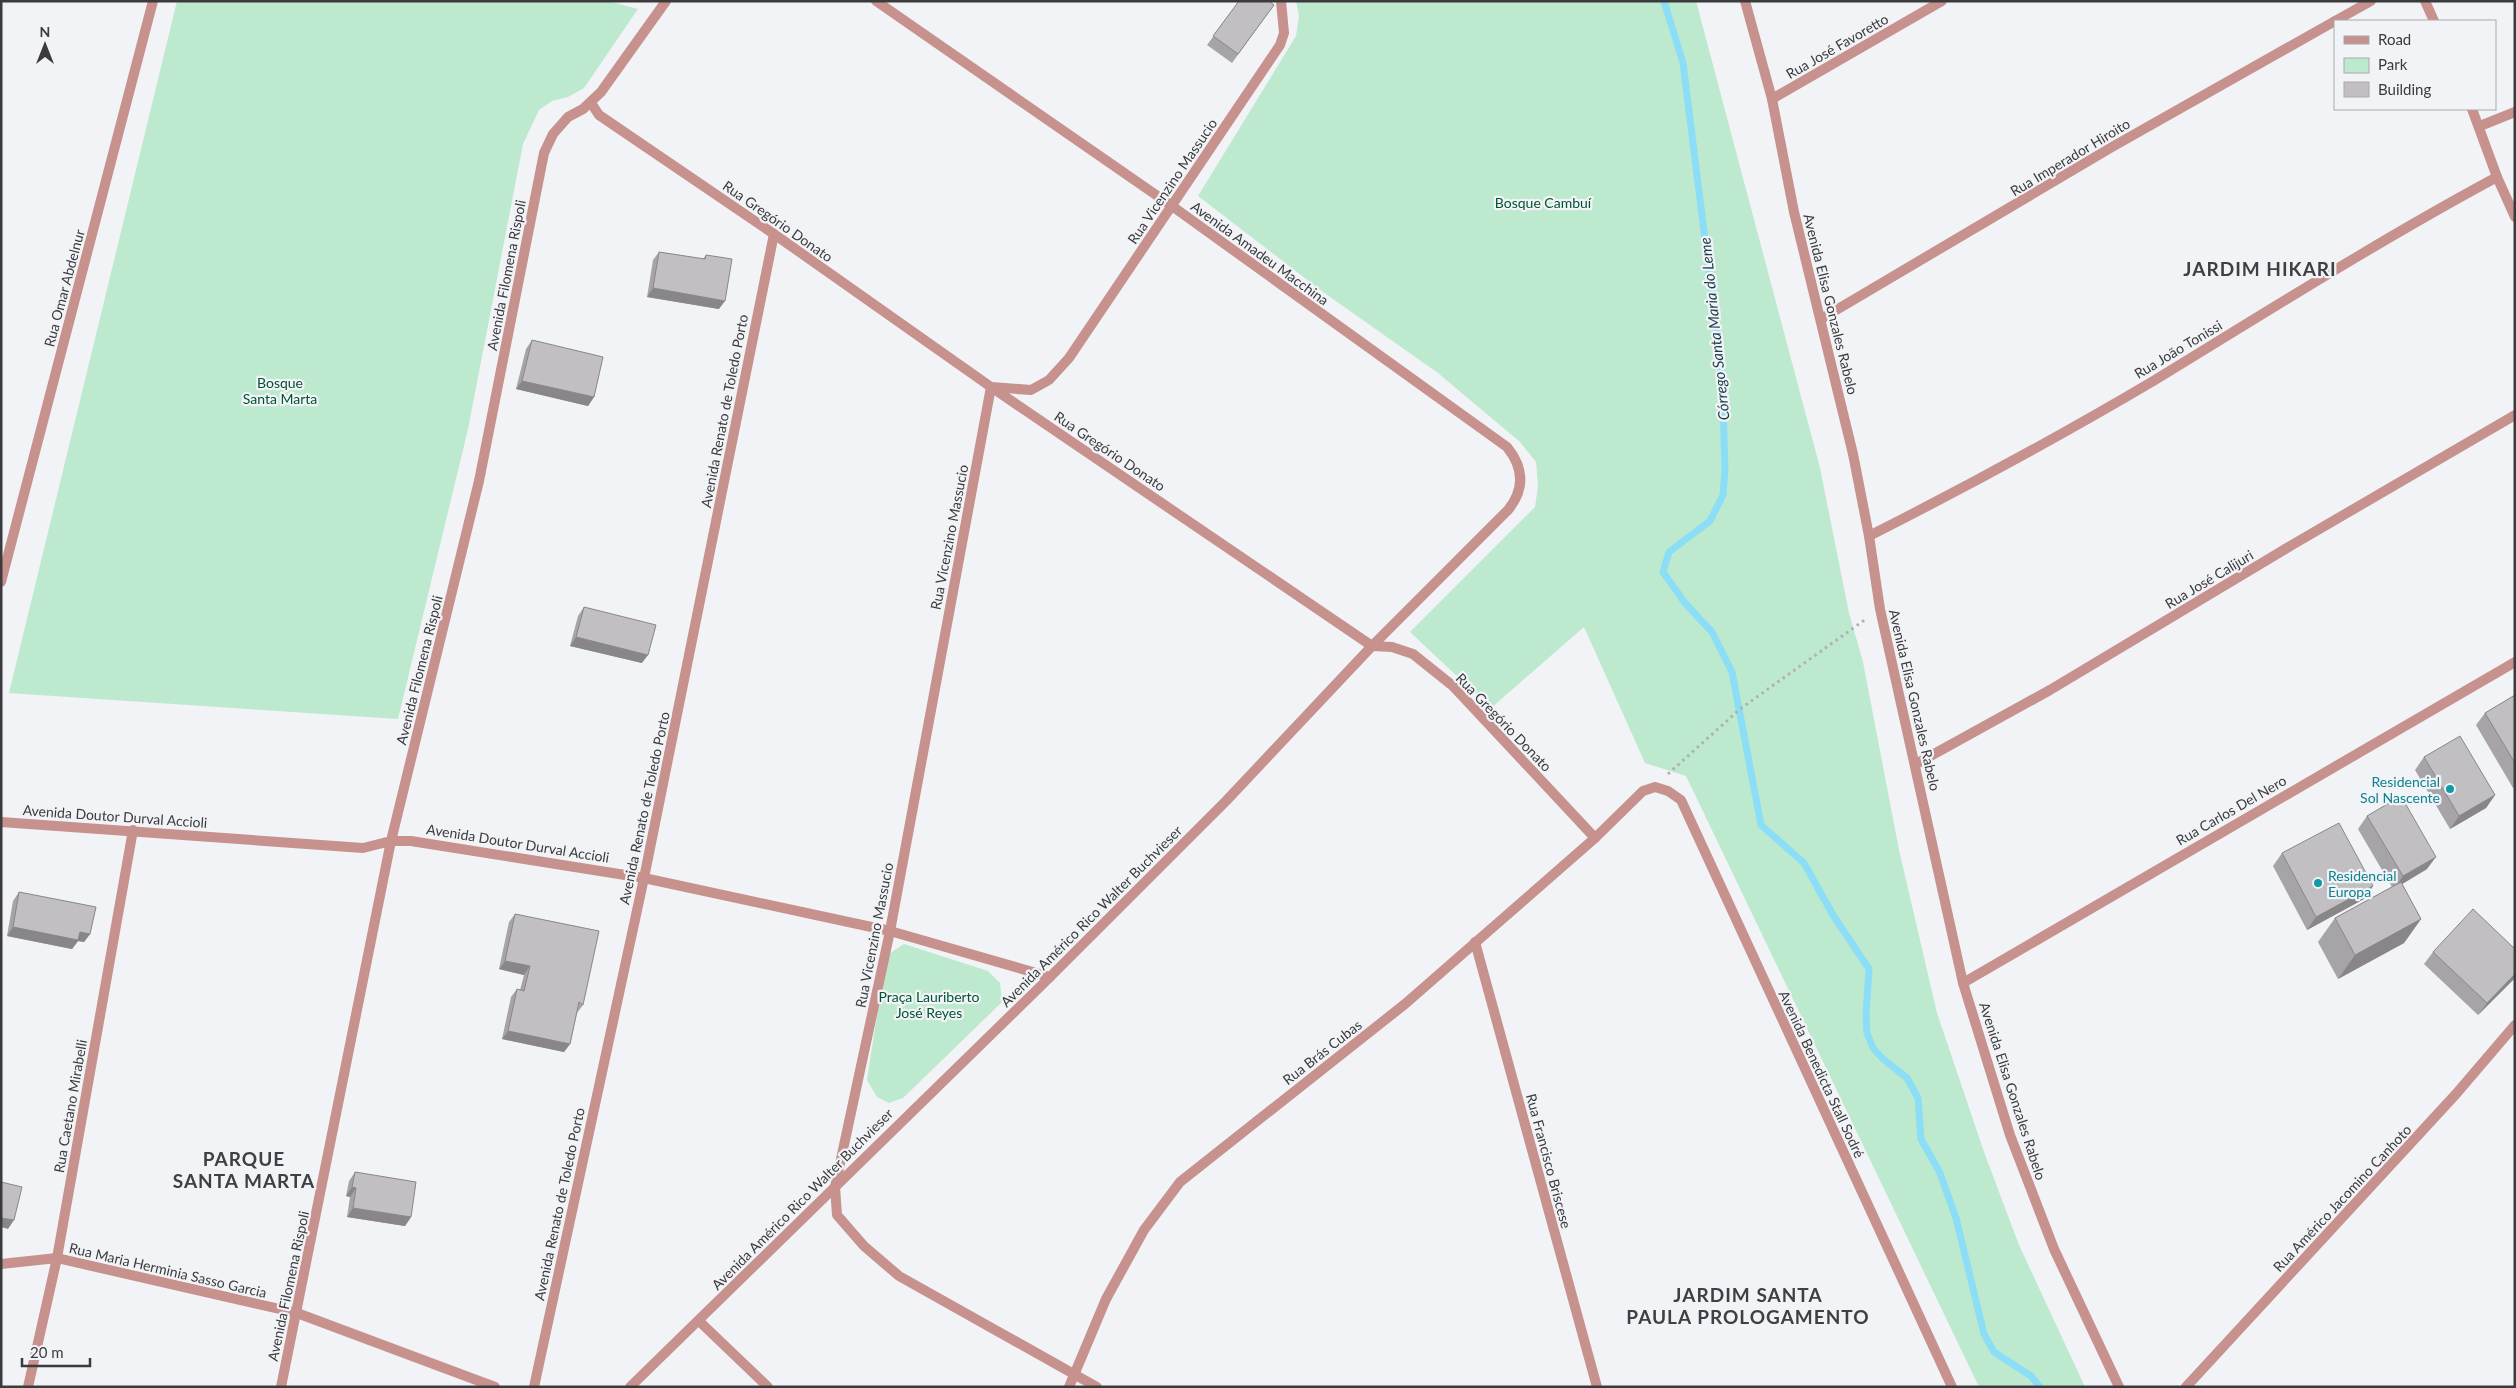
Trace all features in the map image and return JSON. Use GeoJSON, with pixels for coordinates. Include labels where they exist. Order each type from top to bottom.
{"type":"FeatureCollection","features":[{"type":"Feature","properties":{"kind":"street","name":"Rua Omar Abdelnur"},"geometry":{"type":"LineString","coordinates":[[1,582],[153,1]]}},
{"type":"Feature","properties":{"kind":"street","name":"Avenida Filomena Rispoli"},"geometry":{"type":"LineString","coordinates":[[281,1387],[391,841],[479,481],[544,153],[553,134],[568,117],[591,103],[621,66],[666,1]]}},
{"type":"Feature","properties":{"kind":"street","name":"Avenida Amadeu Macchina"},"geometry":{"type":"LineString","coordinates":[[876,1],[1172,206],[1507,446],[1520,468]]}},
{"type":"Feature","properties":{"kind":"street","name":"Avenida Elisa Gonzales Rabelo"},"geometry":{"type":"LineString","coordinates":[[1745,1],[1772,99],[1794,212],[1821,319],[1869,536],[1880,609],[1916,764],[1963,983],[2010,1135],[2054,1249],[2119,1387]]}},
{"type":"Feature","properties":{"kind":"street","name":"Rua José Favoretto"},"geometry":{"type":"LineString","coordinates":[[1772,99],[1942,1]]}},
{"type":"Feature","properties":{"kind":"street","name":"Rua Imperador Hiroito"},"geometry":{"type":"LineString","coordinates":[[2337,20],[2371,1]]}},
{"type":"Feature","properties":{"kind":"street"},"geometry":{"type":"LineString","coordinates":[[2425,1],[2434,20]]}},
{"type":"Feature","properties":{"kind":"street","name":"Rua Vicenzino Massucio"},"geometry":{"type":"LineString","coordinates":[[1097,1387],[899,1276],[864,1246],[838,1215],[835,1187],[890,931],[991,387],[1031,390],[1058,372],[1280,45],[1284,33],[1281,6]]}},
{"type":"Feature","properties":{"kind":"street","name":"Rua Imperador Hiroito"},"geometry":{"type":"LineString","coordinates":[[1821,319],[2112,147],[2334,22]]}},
{"type":"Feature","properties":{"kind":"street","name":"Rua Gregório Donato"},"geometry":{"type":"LineString","coordinates":[[591,103],[600,115],[774,234],[991,387],[1372,646],[1392,647],[1413,654],[1453,686],[1595,838]]}},
{"type":"Feature","properties":{"kind":"street"},"geometry":{"type":"LineString","coordinates":[[2472,110],[2480,126],[2497,178],[2515,217]]}},
{"type":"Feature","properties":{"kind":"street"},"geometry":{"type":"LineString","coordinates":[[2480,126],[2515,112]]}},
{"type":"Feature","properties":{"kind":"street","name":"Rua João Tonissi"},"geometry":{"type":"LineString","coordinates":[[1869,536],[1955,492],[2144,385],[2449,203],[2497,178]]}},
{"type":"Feature","properties":{"kind":"street","name":"Avenida Renato de Toledo Porto"},"geometry":{"type":"LineString","coordinates":[[534,1387],[644,878],[774,234]]}},
{"type":"Feature","properties":{"kind":"street","name":"Rua José Calijuri"},"geometry":{"type":"LineString","coordinates":[[1916,764],[2050,690],[2292,545],[2515,415]]}},
{"type":"Feature","properties":{"kind":"street","name":"Avenida Américo Rico Walter Buchvieser"},"geometry":{"type":"LineString","coordinates":[[630,1387],[1050,977],[1226,801],[1372,646],[1516,500],[1521,484],[1520,468]]}},
{"type":"Feature","properties":{"kind":"street","name":"Rua Carlos Del Nero"},"geometry":{"type":"LineString","coordinates":[[1963,983],[2515,662]]}},
{"type":"Feature","properties":{"kind":"street","name":"Rua Brás Cubas"},"geometry":{"type":"LineString","coordinates":[[1069,1387],[1076,1375],[1106,1299],[1144,1230],[1180,1182],[1405,1004],[1595,838],[1643,791],[1655,786]]}},
{"type":"Feature","properties":{"kind":"street","name":"Avenida Benedicta Stall Sodré"},"geometry":{"type":"LineString","coordinates":[[1655,786],[1668,791],[1681,800],[1952,1387]]}},
{"type":"Feature","properties":{"kind":"street","name":"Avenida Doutor Durval Accioli"},"geometry":{"type":"LineString","coordinates":[[1,822],[363,848],[391,841],[420,842],[644,878],[890,931],[1050,977]]}},
{"type":"Feature","properties":{"kind":"street","name":"Rua Caetano Mirabelli"},"geometry":{"type":"LineString","coordinates":[[28,1387],[57,1258],[133,830]]}},
{"type":"Feature","properties":{"kind":"street","name":"Rua Francisco Briscese"},"geometry":{"type":"LineString","coordinates":[[1475,942],[1597,1387]]}},
{"type":"Feature","properties":{"kind":"street","name":"Rua Américo Jacomino Canhoto"},"geometry":{"type":"LineString","coordinates":[[2186,1387],[2456,1094],[2515,1025]]}},
{"type":"Feature","properties":{"kind":"street","name":"Rua Maria Herminia Sasso Garcia"},"geometry":{"type":"LineString","coordinates":[[1,1264],[57,1258],[297,1313],[495,1387]]}},
{"type":"Feature","properties":{"kind":"street"},"geometry":{"type":"LineString","coordinates":[[699,1321],[768,1387]]}},
{"type":"Feature","properties":{"kind":"path"},"geometry":{"type":"LineString","coordinates":[[1655,786],[1740,709],[1880,609]]}},
{"type":"Feature","properties":{"kind":"green space","name":"Bosque Santa Marta"},"geometry":{"type":"Polygon","coordinates":[[[177,1],[608,1],[638,9],[584,88],[568,97],[552,101],[539,110],[523,144],[468,429],[398,719],[9,693],[177,1]]]}},
{"type":"Feature","properties":{"kind":"green space","name":"Bosque Cambuí"},"geometry":{"type":"Polygon","coordinates":[[[1296,1],[1696,1],[1820,468],[1849,613],[1863,662],[1899,850],[1937,1013],[1984,1152],[2019,1245],[2085,1387],[1979,1387],[1686,776],[1645,763],[1584,627],[1491,708],[1410,632],[1535,507],[1538,486],[1536,462],[1520,442],[1438,373],[1323,292],[1198,196],[1296,36],[1299,16],[1296,1]]]}},
{"type":"Feature","properties":{"kind":"green space","name":"Praça Lauriberto José Reyes"},"geometry":{"type":"Polygon","coordinates":[[[904,944],[988,971],[1000,983],[1002,1002],[903,1098],[889,1103],[877,1097],[867,1080],[886,956],[904,944]]]}},
{"type":"Feature","properties":{"kind":"building"},"geometry":{"type":"Polygon","coordinates":[[[1239,1],[1269,1],[1274,5],[1238,54],[1213,36],[1239,1]]]}},
{"type":"Feature","properties":{"kind":"building"},"geometry":{"type":"Polygon","coordinates":[[[659,252],[705,259],[706,255],[732,259],[725,301],[653,288],[659,252]]]}},
{"type":"Feature","properties":{"kind":"building"},"geometry":{"type":"Polygon","coordinates":[[[532,340],[603,357],[594,397],[522,381],[532,340]]]}},
{"type":"Feature","properties":{"kind":"building"},"geometry":{"type":"Polygon","coordinates":[[[584,607],[656,625],[648,655],[576,637],[584,607]]]}},
{"type":"Feature","properties":{"kind":"building"},"geometry":{"type":"Polygon","coordinates":[[[2515,695],[2515,763],[2485,713],[2515,695]]]}},
{"type":"Feature","properties":{"kind":"building"},"geometry":{"type":"Polygon","coordinates":[[[2460,736],[2495,795],[2459,816],[2424,757],[2460,736]]]}},
{"type":"Feature","properties":{"kind":"building"},"geometry":{"type":"Polygon","coordinates":[[[2401,796],[2436,857],[2403,876],[2367,816],[2401,796]]]}},
{"type":"Feature","properties":{"kind":"building","name":"Residencial Europa"},"geometry":{"type":"Polygon","coordinates":[[[2339,823],[2373,886],[2316,917],[2282,853],[2339,823]]]}},
{"type":"Feature","properties":{"kind":"building"},"geometry":{"type":"Polygon","coordinates":[[[2401,882],[2421,919],[2355,955],[2335,918],[2401,882]]]}},
{"type":"Feature","properties":{"kind":"building"},"geometry":{"type":"Polygon","coordinates":[[[19,892],[96,907],[90,934],[80,932],[78,940],[13,927],[19,892]]]}},
{"type":"Feature","properties":{"kind":"building"},"geometry":{"type":"Polygon","coordinates":[[[2473,909],[2515,949],[2515,974],[2487,1003],[2433,952],[2473,909]]]}},
{"type":"Feature","properties":{"kind":"building"},"geometry":{"type":"Polygon","coordinates":[[[515,914],[599,931],[583,1005],[579,1002],[570,1044],[508,1031],[517,989],[524,991],[530,966],[505,961],[515,914]]]}},
{"type":"Feature","properties":{"kind":"building"},"geometry":{"type":"Polygon","coordinates":[[[355,1172],[416,1182],[411,1217],[353,1208],[356,1188],[352,1187],[355,1172]]]}},
{"type":"Feature","properties":{"kind":"building"},"geometry":{"type":"Polygon","coordinates":[[[1,1182],[22,1187],[14,1220],[1,1218],[1,1182]]]}},
{"type":"Feature","properties":{"kind":"waterway","name":"Córrego Santa Maria do Leme"},"geometry":{"type":"LineString","coordinates":[[1664,1],[1683,63],[1722,376],[1725,469],[1723,495],[1710,521],[1669,552],[1663,572],[1685,603],[1712,632],[1732,672],[1761,825],[1804,863],[1833,915],[1869,969],[1866,1015],[1867,1033],[1873,1048],[1883,1059],[1907,1078],[1918,1098],[1921,1139],[1940,1173],[1956,1218],[1984,1334],[1994,1352],[2031,1376],[2040,1387]]}},
{"type":"Feature","properties":{"kind":"place","name":"Residencial Sol Nascente"},"geometry":{"type":"Point","coordinates":[2450,789]}},
{"type":"Feature","properties":{"kind":"place","name":"Residencial Europa"},"geometry":{"type":"Point","coordinates":[2318,883]}},
{"type":"Feature","properties":{"kind":"district","name":"JARDIM HIKARI"},"geometry":{"type":"Point","coordinates":[2260,268]}},
{"type":"Feature","properties":{"kind":"district","name":"PARQUE SANTA MARTA"},"geometry":{"type":"Point","coordinates":[244,1169]}},
{"type":"Feature","properties":{"kind":"district","name":"JARDIM SANTA PAULA PROLOGAMENTO"},"geometry":{"type":"Point","coordinates":[1748,1305]}}]}
